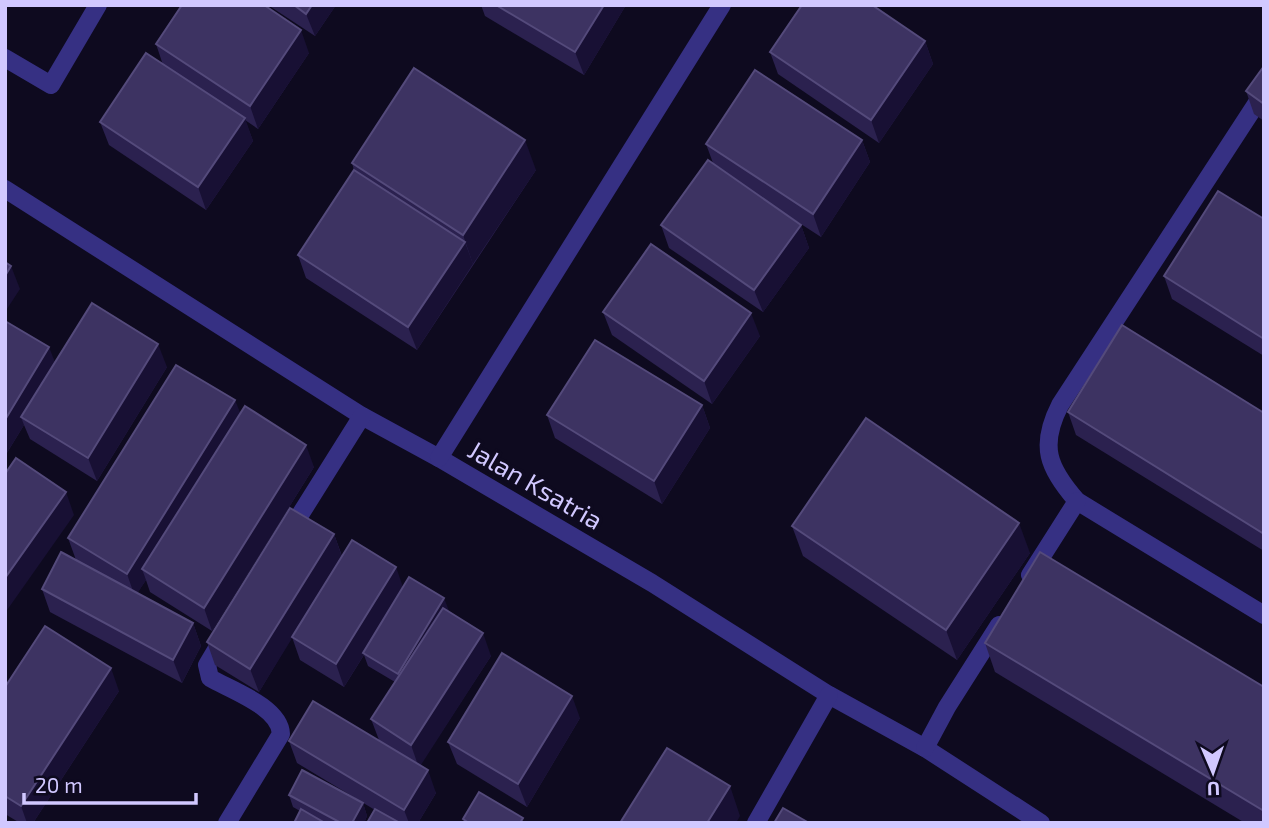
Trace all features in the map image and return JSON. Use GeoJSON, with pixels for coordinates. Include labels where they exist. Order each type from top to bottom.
{"type":"FeatureCollection","features":[{"type":"Feature","properties":{"kind":"street"},"geometry":{"type":"LineString","coordinates":[[5,58],[51,85],[98,5]]}},
{"type":"Feature","properties":{"kind":"street"},"geometry":{"type":"LineString","coordinates":[[439,458],[722,5]]}},
{"type":"Feature","properties":{"kind":"street"},"geometry":{"type":"LineString","coordinates":[[1264,92],[1060,405],[1048,436],[1052,466],[1059,480],[1077,501],[1264,615]]}},
{"type":"Feature","properties":{"kind":"street","name":"Jalan Ksatria"},"geometry":{"type":"LineString","coordinates":[[5,189],[362,416],[652,583],[829,695],[925,748],[1041,823]]}},
{"type":"Feature","properties":{"kind":"street"},"geometry":{"type":"LineString","coordinates":[[280,546],[362,416]]}},
{"type":"Feature","properties":{"kind":"street"},"geometry":{"type":"LineString","coordinates":[[1019,593],[1077,501]]}},
{"type":"Feature","properties":{"kind":"street"},"geometry":{"type":"LineString","coordinates":[[925,748],[947,707],[1005,615]]}},
{"type":"Feature","properties":{"kind":"street"},"geometry":{"type":"LineString","coordinates":[[227,823],[281,734],[281,724],[271,711],[210,678],[206,665],[236,618]]}},
{"type":"Feature","properties":{"kind":"street"},"geometry":{"type":"LineString","coordinates":[[756,823],[829,695]]}},
{"type":"Feature","properties":{"kind":"building"},"geometry":{"type":"Polygon","coordinates":[[[182,5],[264,5],[301,30],[250,106],[156,44],[182,5]]]}},
{"type":"Feature","properties":{"kind":"building"},"geometry":{"type":"Polygon","coordinates":[[[294,5],[312,5],[306,14],[294,5]]]}},
{"type":"Feature","properties":{"kind":"building"},"geometry":{"type":"Polygon","coordinates":[[[496,5],[604,5],[575,52],[496,5]]]}},
{"type":"Feature","properties":{"kind":"building"},"geometry":{"type":"Polygon","coordinates":[[[802,5],[872,5],[925,41],[871,120],[770,52],[802,5]]]}},
{"type":"Feature","properties":{"kind":"building"},"geometry":{"type":"Polygon","coordinates":[[[146,53],[245,118],[198,187],[100,122],[146,53]]]}},
{"type":"Feature","properties":{"kind":"building"},"geometry":{"type":"Polygon","coordinates":[[[1264,66],[1264,104],[1246,91],[1264,66]]]}},
{"type":"Feature","properties":{"kind":"building"},"geometry":{"type":"Polygon","coordinates":[[[414,68],[525,140],[463,235],[352,163],[414,68]]]}},
{"type":"Feature","properties":{"kind":"building"},"geometry":{"type":"Polygon","coordinates":[[[755,70],[862,140],[813,214],[706,144],[755,70]]]}},
{"type":"Feature","properties":{"kind":"building"},"geometry":{"type":"Polygon","coordinates":[[[708,160],[801,225],[754,290],[661,225],[708,160]]]}},
{"type":"Feature","properties":{"kind":"building"},"geometry":{"type":"Polygon","coordinates":[[[354,170],[465,242],[408,327],[298,255],[354,170]]]}},
{"type":"Feature","properties":{"kind":"building"},"geometry":{"type":"Polygon","coordinates":[[[1218,191],[1264,219],[1264,339],[1164,276],[1218,191]]]}},
{"type":"Feature","properties":{"kind":"building"},"geometry":{"type":"Polygon","coordinates":[[[651,244],[751,313],[704,381],[603,312],[651,244]]]}},
{"type":"Feature","properties":{"kind":"building"},"geometry":{"type":"Polygon","coordinates":[[[5,262],[11,266],[5,276],[5,262]]]}},
{"type":"Feature","properties":{"kind":"building"},"geometry":{"type":"Polygon","coordinates":[[[92,303],[158,344],[88,458],[21,417],[92,303]]]}},
{"type":"Feature","properties":{"kind":"building"},"geometry":{"type":"Polygon","coordinates":[[[5,321],[49,347],[5,420],[5,321]]]}},
{"type":"Feature","properties":{"kind":"building"},"geometry":{"type":"Polygon","coordinates":[[[1122,325],[1264,413],[1264,534],[1068,412],[1122,325]]]}},
{"type":"Feature","properties":{"kind":"building"},"geometry":{"type":"Polygon","coordinates":[[[595,340],[702,405],[654,481],[547,415],[595,340]]]}},
{"type":"Feature","properties":{"kind":"building"},"geometry":{"type":"Polygon","coordinates":[[[176,365],[235,400],[127,574],[68,538],[176,365]]]}},
{"type":"Feature","properties":{"kind":"building"},"geometry":{"type":"Polygon","coordinates":[[[245,406],[306,445],[204,608],[142,569],[245,406]]]}},
{"type":"Feature","properties":{"kind":"building"},"geometry":{"type":"Polygon","coordinates":[[[866,418],[1019,523],[946,630],[792,526],[866,418]]]}},
{"type":"Feature","properties":{"kind":"building"},"geometry":{"type":"Polygon","coordinates":[[[16,458],[66,492],[5,578],[5,474],[16,458]]]}},
{"type":"Feature","properties":{"kind":"building"},"geometry":{"type":"Polygon","coordinates":[[[290,508],[334,534],[250,669],[207,642],[290,508]]]}},
{"type":"Feature","properties":{"kind":"building"},"geometry":{"type":"Polygon","coordinates":[[[352,540],[396,567],[336,664],[292,637],[352,540]]]}},
{"type":"Feature","properties":{"kind":"building"},"geometry":{"type":"Polygon","coordinates":[[[61,552],[193,623],[173,660],[42,589],[61,552]]]}},
{"type":"Feature","properties":{"kind":"building"},"geometry":{"type":"Polygon","coordinates":[[[1040,552],[1264,687],[1264,811],[985,643],[1040,552]]]}},
{"type":"Feature","properties":{"kind":"building"},"geometry":{"type":"Polygon","coordinates":[[[409,577],[444,598],[398,674],[363,653],[409,577]]]}},
{"type":"Feature","properties":{"kind":"building"},"geometry":{"type":"Polygon","coordinates":[[[443,608],[483,633],[411,745],[371,719],[443,608]]]}},
{"type":"Feature","properties":{"kind":"building"},"geometry":{"type":"Polygon","coordinates":[[[45,626],[111,668],[21,806],[5,796],[5,687],[45,626]]]}},
{"type":"Feature","properties":{"kind":"building"},"geometry":{"type":"Polygon","coordinates":[[[502,653],[572,696],[518,784],[448,742],[502,653]]]}},
{"type":"Feature","properties":{"kind":"building"},"geometry":{"type":"Polygon","coordinates":[[[313,701],[428,770],[404,810],[289,741],[313,701]]]}},
{"type":"Feature","properties":{"kind":"building"},"geometry":{"type":"Polygon","coordinates":[[[667,748],[730,786],[707,823],[620,823],[667,748]]]}},
{"type":"Feature","properties":{"kind":"building"},"geometry":{"type":"Polygon","coordinates":[[[302,770],[363,803],[352,823],[341,823],[289,795],[302,770]]]}},
{"type":"Feature","properties":{"kind":"building"},"geometry":{"type":"Polygon","coordinates":[[[479,792],[523,818],[520,823],[469,823],[463,819],[479,792]]]}},
{"type":"Feature","properties":{"kind":"building"},"geometry":{"type":"Polygon","coordinates":[[[783,808],[809,823],[774,823],[783,808]]]}},
{"type":"Feature","properties":{"kind":"building"},"geometry":{"type":"Polygon","coordinates":[[[301,809],[325,823],[294,823],[301,809]]]}},
{"type":"Feature","properties":{"kind":"building"},"geometry":{"type":"Polygon","coordinates":[[[375,809],[400,823],[367,823],[375,809]]]}}]}
